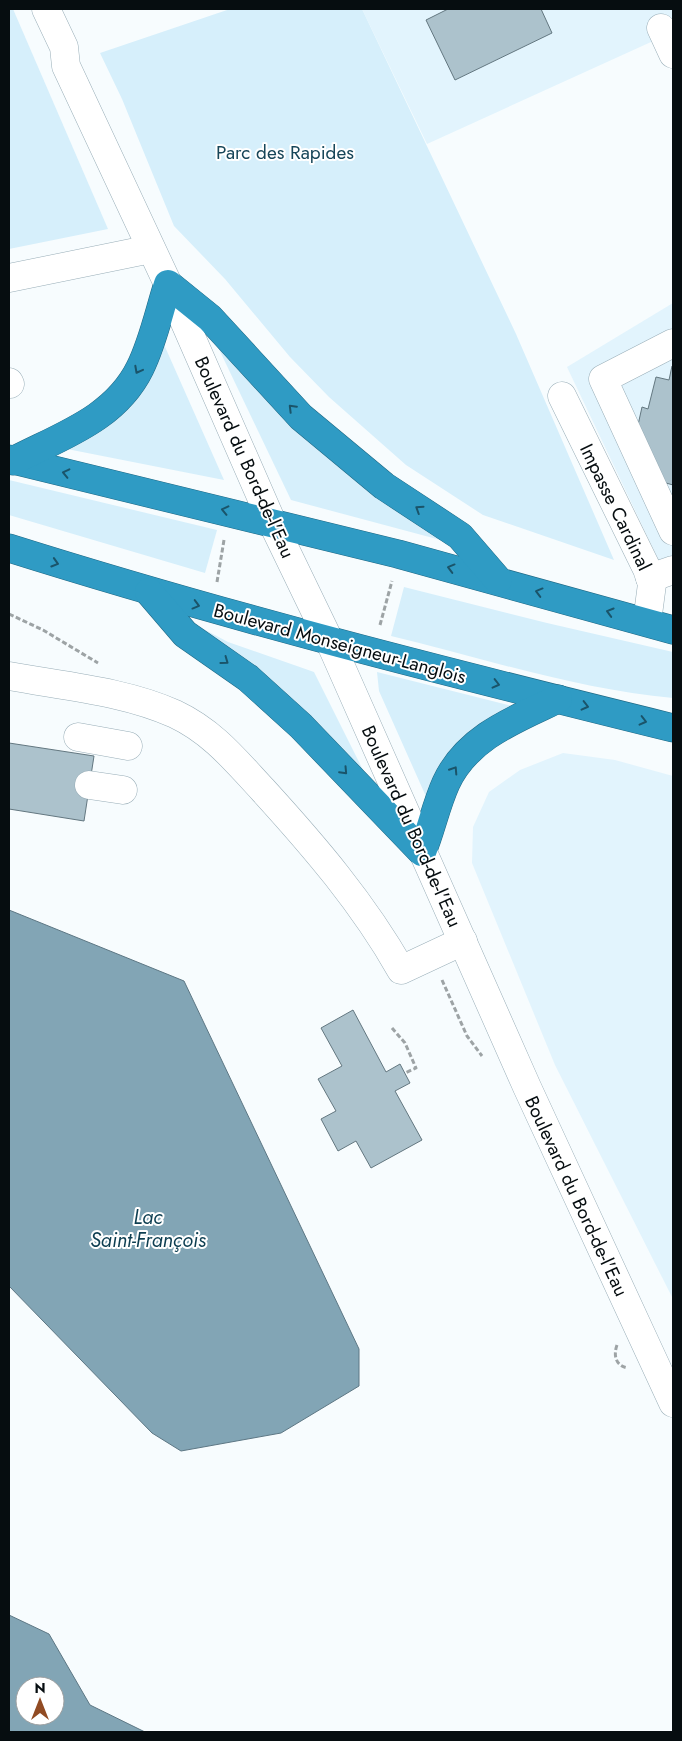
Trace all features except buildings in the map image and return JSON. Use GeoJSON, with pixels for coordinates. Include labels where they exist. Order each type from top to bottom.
{"type":"FeatureCollection","features":[{"type":"Feature","properties":{"kind":"highway"},"geometry":{"type":"LineString","coordinates":[[11,460],[83,427],[117,401],[140,368],[168,284],[210,318],[266,381],[314,429],[384,486],[460,536],[498,580]]}},
{"type":"Feature","properties":{"kind":"highway"},"geometry":{"type":"LineString","coordinates":[[11,460],[272,522],[498,580],[673,630]]}},
{"type":"Feature","properties":{"kind":"highway","name":"Boulevard Monseigneur-Langlois"},"geometry":{"type":"LineString","coordinates":[[9,548],[149,592],[330,642],[673,728]]}},
{"type":"Feature","properties":{"kind":"highway"},"geometry":{"type":"LineString","coordinates":[[149,592],[185,634],[248,678],[301,726],[422,852],[447,782],[467,753],[494,731],[558,700]]}},
{"type":"Feature","properties":{"kind":"street","name":"Boulevard du Bord-de-l'Eau"},"geometry":{"type":"LineString","coordinates":[[46,9],[64,47],[66,66],[168,284],[272,522],[330,642],[527,1087],[673,1403]]}},
{"type":"Feature","properties":{"kind":"street"},"geometry":{"type":"LineString","coordinates":[[661,28],[673,54]]}},
{"type":"Feature","properties":{"kind":"street"},"geometry":{"type":"LineString","coordinates":[[9,278],[151,249]]}},
{"type":"Feature","properties":{"kind":"street"},"geometry":{"type":"LineString","coordinates":[[673,343],[603,379],[673,531]]}},
{"type":"Feature","properties":{"kind":"street","name":"Impasse Cardinal"},"geometry":{"type":"LineString","coordinates":[[562,396],[662,574],[652,594],[647,622]]}},
{"type":"Feature","properties":{"kind":"street"},"geometry":{"type":"LineString","coordinates":[[9,676],[137,702],[172,713],[200,727],[227,750],[318,850],[375,926],[401,970],[463,941]]}},
{"type":"Feature","properties":{"kind":"street"},"geometry":{"type":"LineString","coordinates":[[78,737],[128,746]]}},
{"type":"Feature","properties":{"kind":"street"},"geometry":{"type":"LineString","coordinates":[[89,785],[123,790]]}},
{"type":"Feature","properties":{"kind":"path"},"geometry":{"type":"LineString","coordinates":[[216,576],[226,535]]}},
{"type":"Feature","properties":{"kind":"path"},"geometry":{"type":"LineString","coordinates":[[378,630],[391,584]]}},
{"type":"Feature","properties":{"kind":"path"},"geometry":{"type":"LineString","coordinates":[[9,614],[59,639],[102,666]]}},
{"type":"Feature","properties":{"kind":"path"},"geometry":{"type":"LineString","coordinates":[[392,1028],[405,1043],[416,1068],[405,1073]]}},
{"type":"Feature","properties":{"kind":"shaded area"},"geometry":{"type":"Polygon","coordinates":[[[362,9],[673,9],[673,32],[427,144],[362,9]]]}},
{"type":"Feature","properties":{"kind":"shaded area"},"geometry":{"type":"Polygon","coordinates":[[[673,303],[673,583],[660,563],[567,367],[673,303]]]}},
{"type":"Feature","properties":{"kind":"shaded area"},"geometry":{"type":"Polygon","coordinates":[[[563,753],[615,760],[673,776],[673,1299],[555,1065],[472,863],[473,827],[489,792],[520,770],[563,753]]]}},
{"type":"Feature","properties":{"kind":"green space"},"geometry":{"type":"Polygon","coordinates":[[[9,9],[13,9],[108,229],[9,249],[9,9]]]}},
{"type":"Feature","properties":{"kind":"green space","name":"Parc des Rapides"},"geometry":{"type":"Polygon","coordinates":[[[230,9],[362,9],[516,334],[614,560],[483,515],[406,465],[329,397],[290,357],[225,279],[174,226],[122,99],[100,53],[230,9]]]}},
{"type":"Feature","properties":{"kind":"green space"},"geometry":{"type":"Polygon","coordinates":[[[162,340],[224,480],[67,449],[107,426],[132,403],[146,381],[162,340]]]}},
{"type":"Feature","properties":{"kind":"green space"},"geometry":{"type":"Polygon","coordinates":[[[217,345],[448,542],[291,500],[217,345]]]}},
{"type":"Feature","properties":{"kind":"green space"},"geometry":{"type":"Polygon","coordinates":[[[9,480],[217,530],[205,573],[9,515],[9,480]]]}},
{"type":"Feature","properties":{"kind":"green space"},"geometry":{"type":"Polygon","coordinates":[[[404,587],[673,652],[673,698],[638,694],[567,681],[391,636],[404,587]]]}},
{"type":"Feature","properties":{"kind":"green space"},"geometry":{"type":"Polygon","coordinates":[[[194,624],[228,642],[314,672],[366,776],[255,667],[194,624]]]}},
{"type":"Feature","properties":{"kind":"green space"},"geometry":{"type":"Polygon","coordinates":[[[377,672],[512,706],[478,725],[449,753],[435,775],[428,801],[379,691],[377,672]]]}},
{"type":"Feature","properties":{"kind":"water","name":"Lac Saint-François"},"geometry":{"type":"Polygon","coordinates":[[[9,910],[184,981],[359,1349],[359,1386],[281,1433],[181,1451],[152,1433],[9,1286],[9,910]]]}},
{"type":"Feature","properties":{"kind":"water"},"geometry":{"type":"Polygon","coordinates":[[[9,1615],[49,1634],[90,1705],[145,1732],[9,1732],[9,1615]]]}}]}
